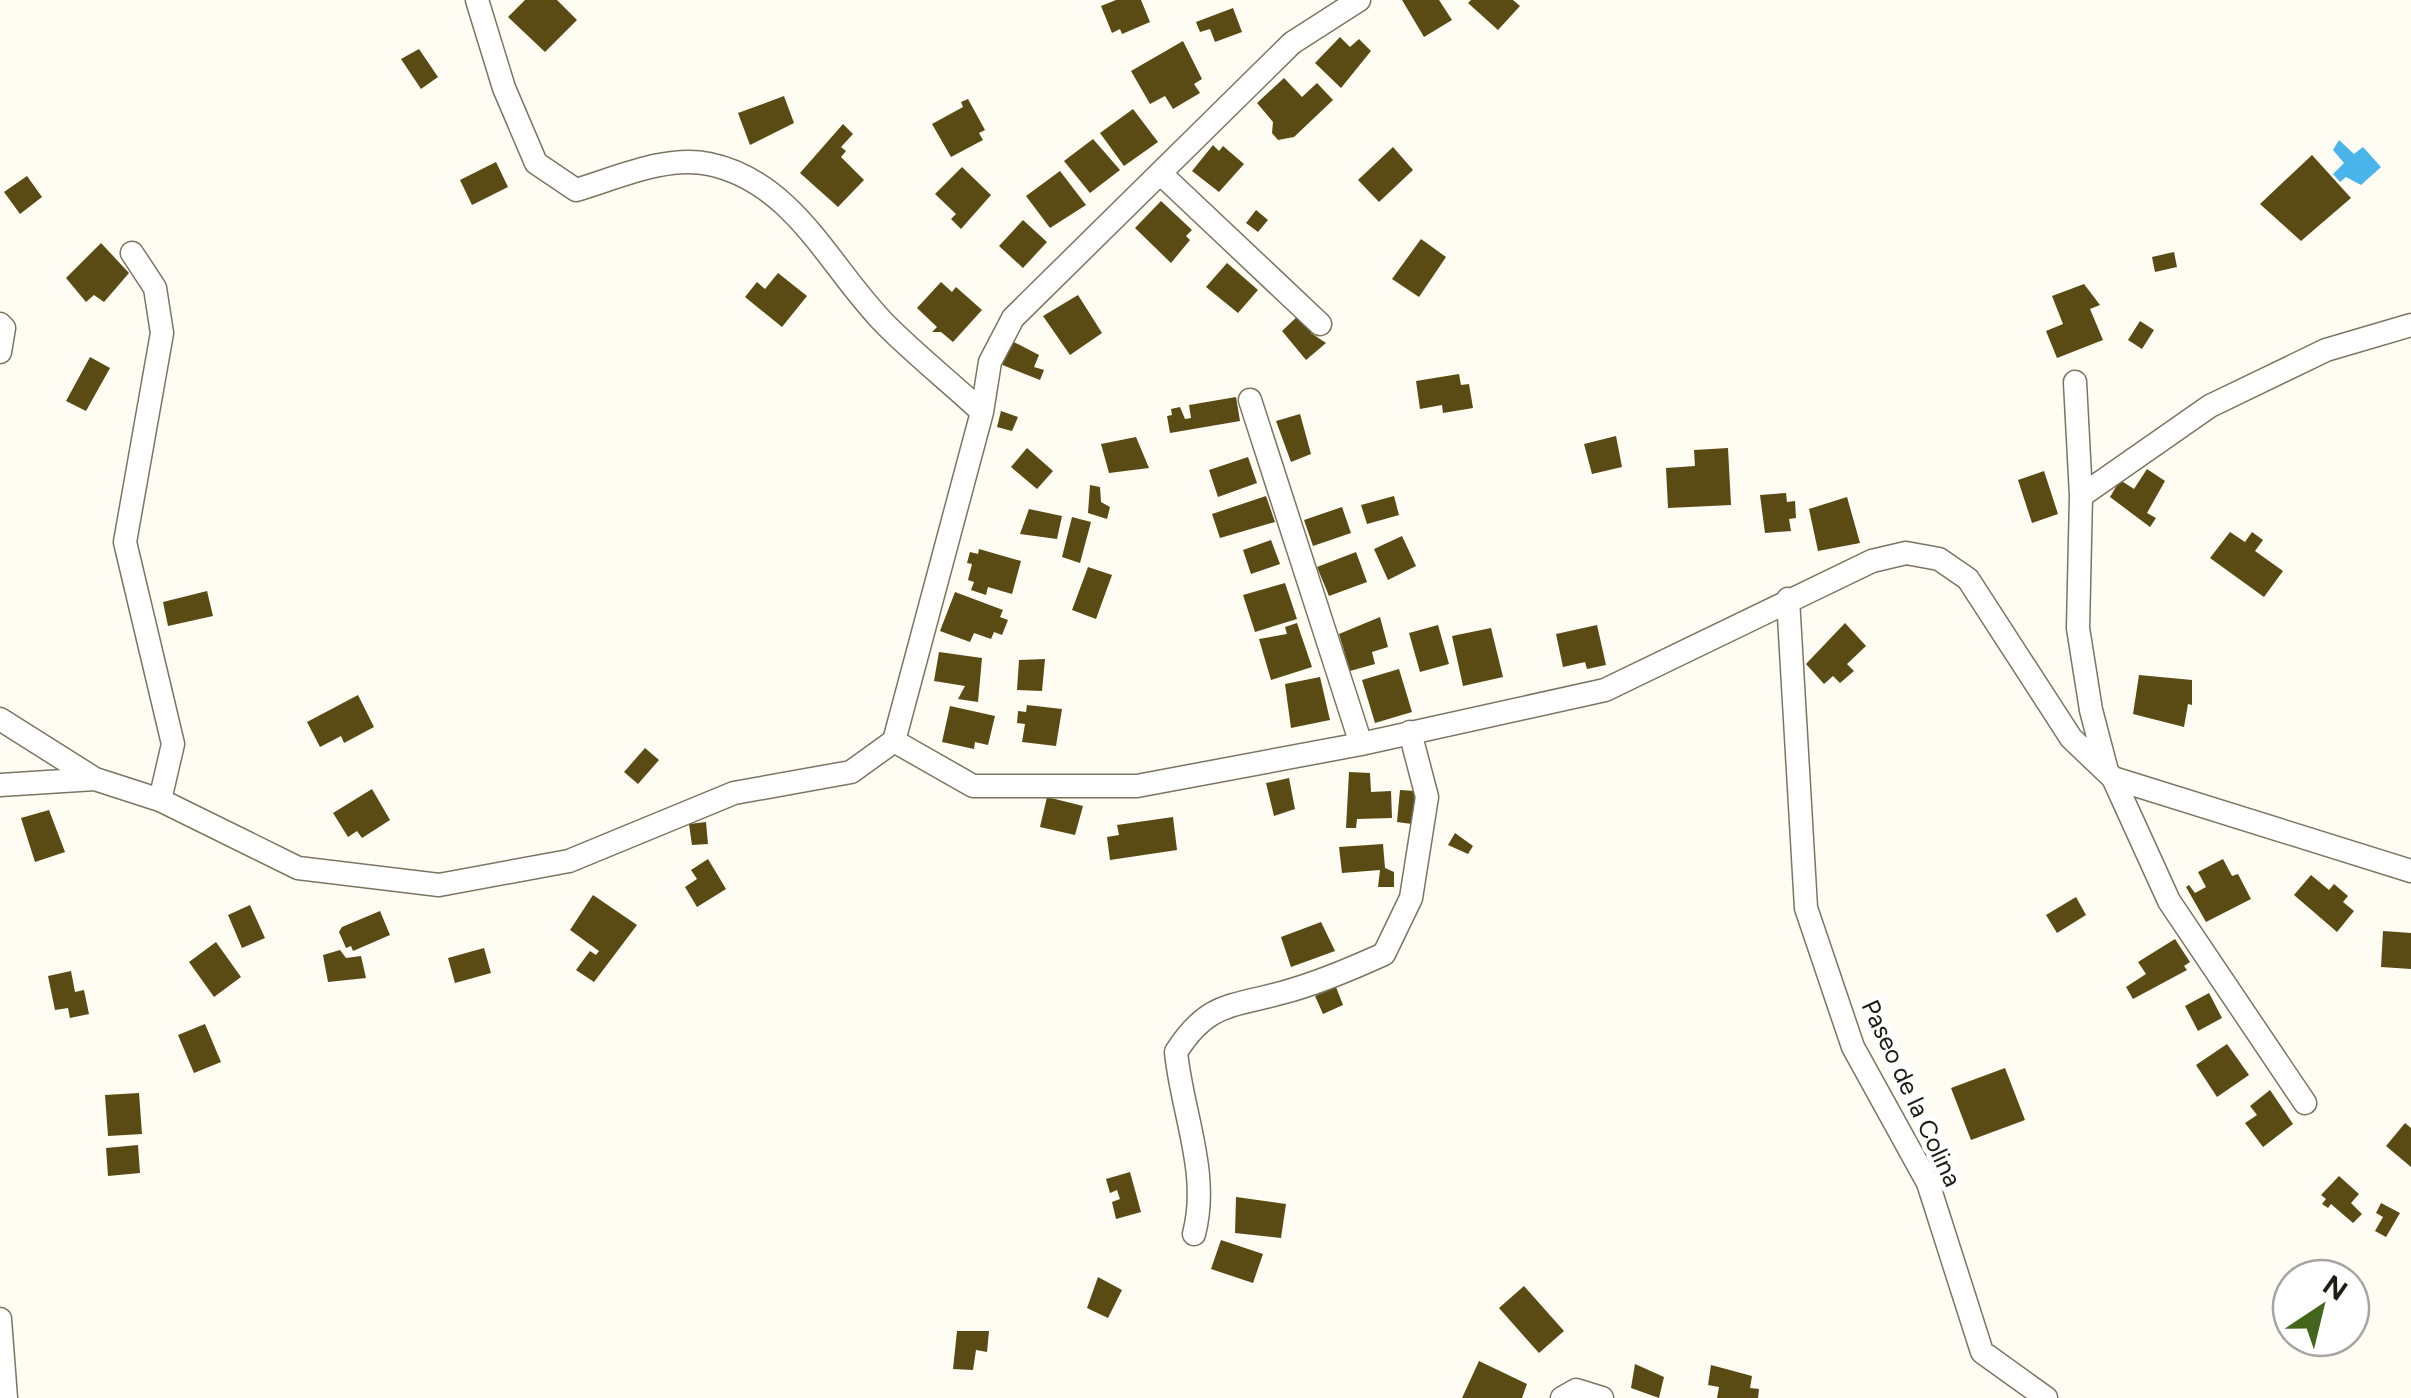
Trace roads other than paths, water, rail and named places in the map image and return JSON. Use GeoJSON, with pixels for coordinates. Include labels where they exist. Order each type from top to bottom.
{"type":"FeatureCollection","features":[{"type":"Feature","properties":{"kind":"street"},"geometry":{"type":"LineString","coordinates":[[477,0],[504,88],[536,164],[576,190],[669,163],[709,164],[745,178],[796,214],[885,324],[982,412]]}},
{"type":"Feature","properties":{"kind":"street"},"geometry":{"type":"LineString","coordinates":[[0,719],[95,779],[160,800],[298,868],[439,886],[570,860],[734,793],[850,772],[894,741],[982,412],[990,362],[1013,318],[1292,43],[1359,0]]}},
{"type":"Feature","properties":{"kind":"street"},"geometry":{"type":"LineString","coordinates":[[1160,173],[1320,324]]}},
{"type":"Feature","properties":{"kind":"street"},"geometry":{"type":"LineString","coordinates":[[132,253],[155,288],[162,333],[125,542],[173,744],[160,800]]}},
{"type":"Feature","properties":{"kind":"street"},"geometry":{"type":"LineString","coordinates":[[0,324],[0,352]]}},
{"type":"Feature","properties":{"kind":"street"},"geometry":{"type":"LineString","coordinates":[[2081,496],[2210,406],[2326,350],[2411,325]]}},
{"type":"Feature","properties":{"kind":"street"},"geometry":{"type":"LineString","coordinates":[[2075,382],[2081,496],[2078,628],[2090,710],[2110,776],[2169,901],[2306,1103]]}},
{"type":"Feature","properties":{"kind":"street"},"geometry":{"type":"LineString","coordinates":[[1250,400],[1360,744]]}},
{"type":"Feature","properties":{"kind":"street"},"geometry":{"type":"LineString","coordinates":[[894,741],[973,786],[1137,786],[1360,744],[1606,690],[1788,599],[1872,561],[1906,553],[1939,559],[1968,579],[2071,738],[2110,776],[2411,872]]}},
{"type":"Feature","properties":{"kind":"street","name":"Paseo de la Colina"},"geometry":{"type":"LineString","coordinates":[[1788,599],[1806,908],[1854,1047],[1928,1183],[1982,1352],[2046,1398]]}},
{"type":"Feature","properties":{"kind":"street"},"geometry":{"type":"LineString","coordinates":[[1194,1234],[1202,1182],[1188,1132],[1176,1052],[1192,1026],[1226,1004],[1281,993],[1384,954],[1411,898],[1427,797],[1410,732]]}},
{"type":"Feature","properties":{"kind":"street"},"geometry":{"type":"LineString","coordinates":[[0,785],[95,779]]}},
{"type":"Feature","properties":{"kind":"street"},"geometry":{"type":"LineString","coordinates":[[0,1319],[6,1398]]}},
{"type":"Feature","properties":{"kind":"street"},"geometry":{"type":"LineString","coordinates":[[1562,1398],[1576,1390],[1602,1398]]}},
{"type":"Feature","properties":{"kind":"water"},"geometry":{"type":"Polygon","coordinates":[[[2339,140],[2354,154],[2363,147],[2381,167],[2361,185],[2346,177],[2340,182],[2333,174],[2344,163],[2333,150],[2339,140]]]}}]}
